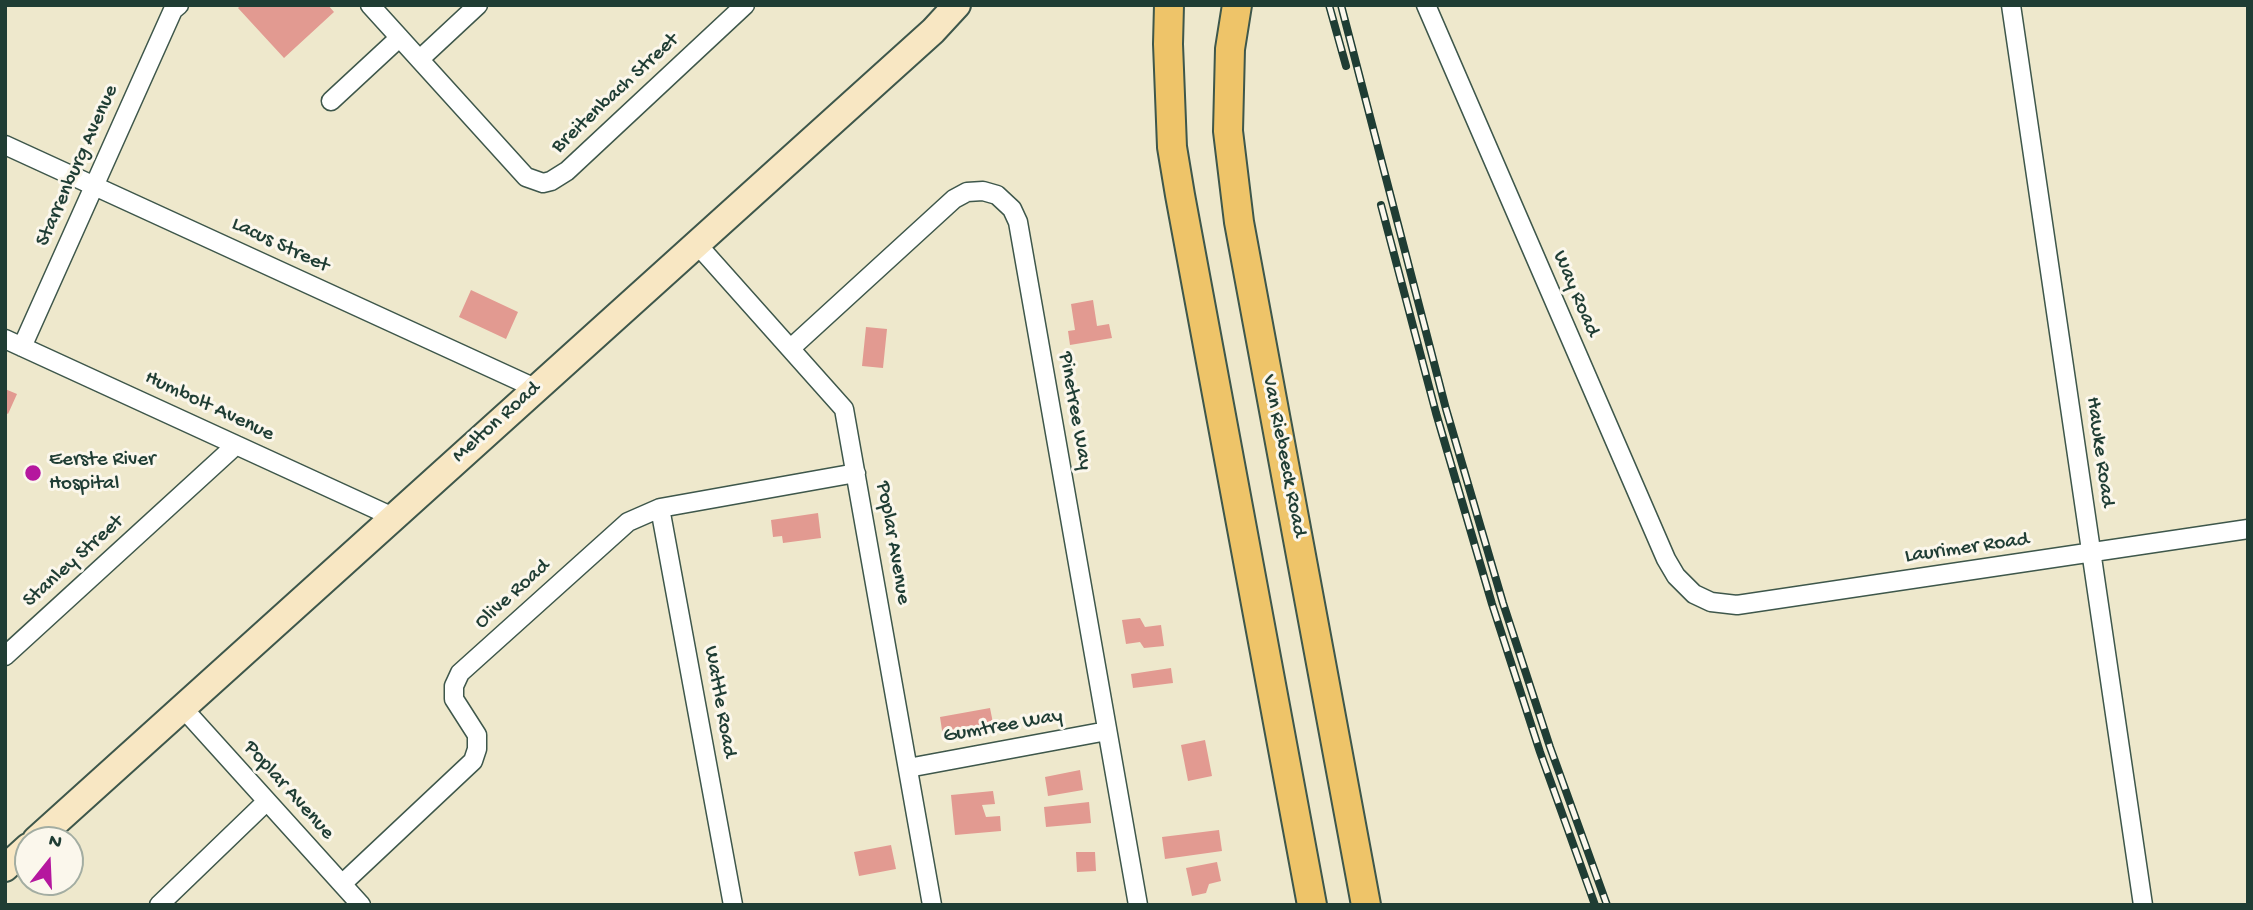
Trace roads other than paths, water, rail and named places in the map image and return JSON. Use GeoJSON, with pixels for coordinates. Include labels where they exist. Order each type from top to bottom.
{"type":"FeatureCollection","features":[{"type":"Feature","properties":{"kind":"main road"},"geometry":{"type":"LineString","coordinates":[[1169,5],[1172,147],[1312,905]]}},
{"type":"Feature","properties":{"kind":"main road","name":"Van Riebeeck Road"},"geometry":{"type":"LineString","coordinates":[[1237,5],[1230,49],[1228,131],[1239,222],[1366,905]]}},
{"type":"Feature","properties":{"kind":"street","name":"Breitenbach Street"},"geometry":{"type":"LineString","coordinates":[[370,5],[526,177],[543,183],[567,171],[745,5]]}},
{"type":"Feature","properties":{"kind":"street"},"geometry":{"type":"LineString","coordinates":[[419,59],[478,5]]}},
{"type":"Feature","properties":{"kind":"street","name":"Melton Road"},"geometry":{"type":"LineString","coordinates":[[51,826],[933,31],[957,5]]}},
{"type":"Feature","properties":{"kind":"street","name":"Way Road"},"geometry":{"type":"LineString","coordinates":[[1426,5],[1666,559],[1676,576],[1694,594]]}},
{"type":"Feature","properties":{"kind":"street","name":"Hawke Road"},"geometry":{"type":"LineString","coordinates":[[2011,5],[2143,905]]}},
{"type":"Feature","properties":{"kind":"street","name":"Starrenburg Avenue"},"geometry":{"type":"LineString","coordinates":[[22,346],[172,7]]}},
{"type":"Feature","properties":{"kind":"street"},"geometry":{"type":"LineString","coordinates":[[331,100],[399,38]]}},
{"type":"Feature","properties":{"kind":"street","name":"Lacus Street"},"geometry":{"type":"LineString","coordinates":[[5,145],[536,388]]}},
{"type":"Feature","properties":{"kind":"street","name":"Pinetree Way"},"geometry":{"type":"LineString","coordinates":[[791,348],[954,199],[967,192],[983,191],[997,195],[1008,204],[1018,222],[1138,905]]}},
{"type":"Feature","properties":{"kind":"street","name":"Poplar Avenue"},"geometry":{"type":"LineString","coordinates":[[696,243],[844,409],[932,905]]}},
{"type":"Feature","properties":{"kind":"street","name":"Humbolt Avenue"},"geometry":{"type":"LineString","coordinates":[[5,339],[393,517]]}},
{"type":"Feature","properties":{"kind":"street","name":"Stanley Street"},"geometry":{"type":"LineString","coordinates":[[5,656],[236,445]]}},
{"type":"Feature","properties":{"kind":"street","name":"Olive Road"},"geometry":{"type":"LineString","coordinates":[[342,884],[473,761],[477,749],[477,734],[454,699],[454,686],[460,673],[628,522],[660,508],[856,473]]}},
{"type":"Feature","properties":{"kind":"street","name":"Wattle Road"},"geometry":{"type":"LineString","coordinates":[[660,508],[733,905]]}},
{"type":"Feature","properties":{"kind":"street","name":"Laurimer Road"},"geometry":{"type":"LineString","coordinates":[[1694,594],[1711,602],[1737,605],[2248,529]]}},
{"type":"Feature","properties":{"kind":"street","name":"Poplar Avenue"},"geometry":{"type":"LineString","coordinates":[[182,707],[361,905]]}},
{"type":"Feature","properties":{"kind":"street","name":"Gumtree Way"},"geometry":{"type":"LineString","coordinates":[[908,768],[1107,731]]}},
{"type":"Feature","properties":{"kind":"street"},"geometry":{"type":"LineString","coordinates":[[159,905],[267,802]]}},
{"type":"Feature","properties":{"kind":"railway"},"geometry":{"type":"LineString","coordinates":[[1329,5],[1346,66]]}},
{"type":"Feature","properties":{"kind":"railway"},"geometry":{"type":"LineString","coordinates":[[1341,5],[1446,409],[1503,603],[1550,747],[1607,905]]}},
{"type":"Feature","properties":{"kind":"railway"},"geometry":{"type":"LineString","coordinates":[[1381,205],[1436,413],[1492,604],[1540,752],[1595,905]]}},
{"type":"Feature","properties":{"kind":"place","name":"Eerste River Hospital"},"geometry":{"type":"Point","coordinates":[33,473]}}]}
